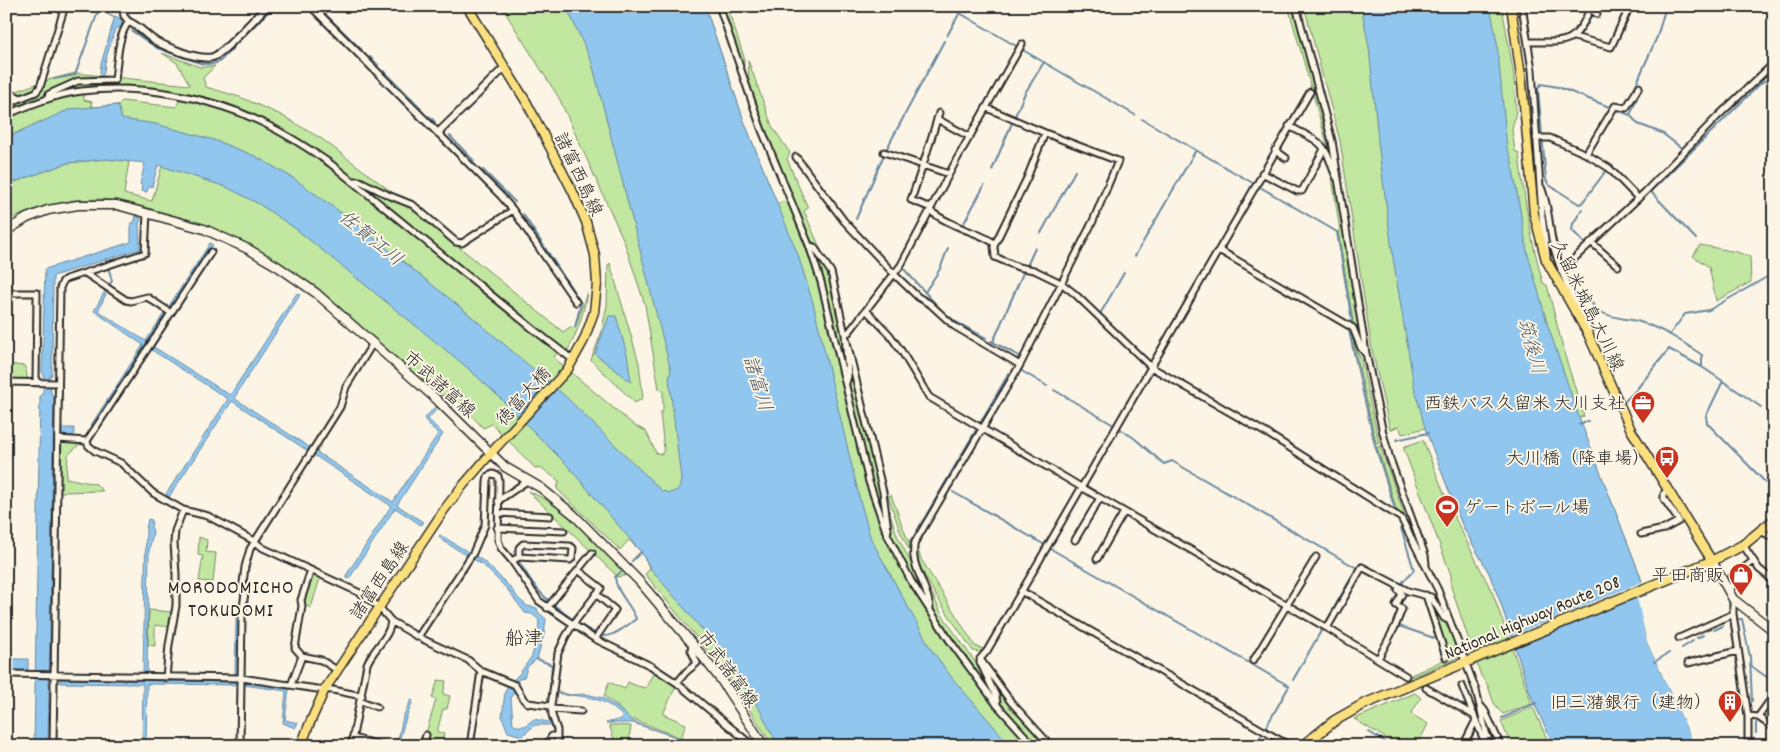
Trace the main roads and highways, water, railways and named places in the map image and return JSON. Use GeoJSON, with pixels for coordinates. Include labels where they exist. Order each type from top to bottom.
{"type":"FeatureCollection","features":[{"type":"Feature","properties":{"kind":"highway","name":"National Highway Route 208"},"geometry":{"type":"LineString","coordinates":[[1303,746],[1334,720],[1364,704],[1712,561],[1743,545],[1774,520]]}},
{"type":"Feature","properties":{"kind":"main road","name":"諸富西島線"},"geometry":{"type":"LineString","coordinates":[[467,6],[527,103],[573,192],[586,222],[595,255],[597,284],[594,312],[584,340],[568,369]]}},
{"type":"Feature","properties":{"kind":"main road","name":"久留米城島大川線"},"geometry":{"type":"LineString","coordinates":[[1511,6],[1522,82],[1534,214],[1546,260],[1588,334],[1631,430],[1712,561]]}},
{"type":"Feature","properties":{"kind":"main road","name":"市武諸富線"},"geometry":{"type":"LineString","coordinates":[[6,230],[27,218],[48,210],[78,205],[118,205],[204,229],[248,249],[277,266],[316,293],[436,398],[505,467],[541,488],[573,514],[640,582],[692,644],[720,680],[764,746]]}},
{"type":"Feature","properties":{"kind":"main road","name":"徳富大橋"},"geometry":{"type":"LineString","coordinates":[[500,443],[568,369]]}},
{"type":"Feature","properties":{"kind":"main road","name":"諸富西島線"},"geometry":{"type":"LineString","coordinates":[[301,746],[325,689],[337,670],[444,510],[500,443]]}},
{"type":"Feature","properties":{"kind":"main road"},"geometry":{"type":"LineString","coordinates":[[1712,561],[1733,599],[1774,631]]}},
{"type":"Feature","properties":{"kind":"water"},"geometry":{"type":"Polygon","coordinates":[[[565,6],[705,6],[744,121],[798,255],[813,303],[871,539],[931,649],[952,678],[1011,746],[781,746],[772,735],[761,712],[722,653],[651,569],[641,552],[567,465],[463,364],[296,229],[259,204],[226,187],[158,165],[152,187],[149,186],[147,192],[141,191],[142,185],[140,184],[145,163],[105,159],[68,163],[6,185],[6,138],[70,109],[118,105],[122,119],[156,124],[214,140],[255,156],[293,178],[354,222],[465,311],[565,396],[662,491],[669,493],[676,491],[680,486],[681,479],[669,378],[671,371],[592,63],[565,6]]]}},
{"type":"Feature","properties":{"kind":"water","name":"筑後川"},"geometry":{"type":"Polygon","coordinates":[[[1361,6],[1490,6],[1497,42],[1507,148],[1511,157],[1527,251],[1548,326],[1579,417],[1640,575],[1646,596],[1638,598],[1647,642],[1695,746],[1554,746],[1531,696],[1489,573],[1463,527],[1435,455],[1425,428],[1414,386],[1393,258],[1379,150],[1369,47],[1361,6]]]}},
{"type":"Feature","properties":{"kind":"water"},"geometry":{"type":"Polygon","coordinates":[[[115,16],[123,20],[121,27],[115,29],[102,75],[100,73],[101,64],[115,16]]]}},
{"type":"Feature","properties":{"kind":"water"},"geometry":{"type":"Polygon","coordinates":[[[136,216],[141,218],[139,224],[140,249],[53,276],[52,375],[50,376],[51,392],[54,397],[48,746],[34,746],[40,397],[43,392],[44,375],[42,372],[45,269],[131,242],[131,223],[134,223],[136,216]]]}},
{"type":"Feature","properties":{"kind":"water"},"geometry":{"type":"Polygon","coordinates":[[[210,243],[213,245],[149,344],[230,395],[297,293],[300,295],[234,398],[393,502],[438,434],[424,419],[435,407],[437,409],[428,419],[443,434],[397,505],[423,522],[421,525],[395,508],[349,579],[345,577],[391,506],[232,401],[169,497],[166,494],[228,399],[147,347],[94,427],[91,425],[143,345],[94,311],[105,291],[107,292],[98,311],[146,341],[210,243]]]}},
{"type":"Feature","properties":{"kind":"water"},"geometry":{"type":"Polygon","coordinates":[[[609,316],[616,316],[627,354],[631,382],[595,354],[609,316]]]}},
{"type":"Feature","properties":{"kind":"water"},"geometry":{"type":"Polygon","coordinates":[[[61,428],[74,428],[74,436],[61,435],[61,428]]]}},
{"type":"Feature","properties":{"kind":"water"},"geometry":{"type":"Polygon","coordinates":[[[148,519],[152,520],[151,527],[153,531],[149,551],[147,673],[143,673],[146,529],[148,519]]]}},
{"type":"Feature","properties":{"kind":"water"},"geometry":{"type":"Polygon","coordinates":[[[440,535],[485,562],[519,599],[527,606],[537,608],[538,612],[546,619],[537,659],[528,666],[524,677],[516,681],[513,686],[516,690],[511,697],[513,724],[525,726],[534,719],[553,723],[555,730],[553,730],[551,725],[535,725],[522,736],[508,732],[502,717],[505,692],[508,685],[520,673],[532,656],[539,620],[532,614],[525,613],[507,589],[483,565],[443,541],[440,535]]]}},
{"type":"Feature","properties":{"kind":"water"},"geometry":{"type":"Polygon","coordinates":[[[236,618],[239,619],[238,675],[235,676],[236,618]]]}},
{"type":"Feature","properties":{"kind":"water"},"geometry":{"type":"Polygon","coordinates":[[[6,659],[28,659],[28,670],[6,670],[6,659]]]}},
{"type":"Feature","properties":{"kind":"water"},"geometry":{"type":"Polygon","coordinates":[[[60,679],[239,682],[239,685],[147,684],[146,746],[142,746],[143,684],[60,683],[60,679]]]}},
{"type":"Feature","properties":{"kind":"water"},"geometry":{"type":"Polygon","coordinates":[[[245,682],[289,689],[285,720],[298,723],[295,728],[283,723],[286,691],[244,685],[245,682]]]}},
{"type":"Feature","properties":{"kind":"water"},"geometry":{"type":"Polygon","coordinates":[[[586,694],[603,698],[632,721],[676,737],[633,723],[606,723],[623,717],[611,706],[598,700],[568,695],[586,694]]]}},
{"type":"Feature","properties":{"kind":"water"},"geometry":{"type":"Polygon","coordinates":[[[411,700],[413,701],[397,744],[403,717],[411,700]]]}},
{"type":"Feature","properties":{"kind":"waterway"},"geometry":{"type":"LineString","coordinates":[[6,21],[11,6]]}},
{"type":"Feature","properties":{"kind":"waterway"},"geometry":{"type":"LineString","coordinates":[[100,6],[99,9],[114,17]]}},
{"type":"Feature","properties":{"kind":"waterway"},"geometry":{"type":"LineString","coordinates":[[243,37],[274,6]]}},
{"type":"Feature","properties":{"kind":"waterway"},"geometry":{"type":"LineString","coordinates":[[948,6],[1016,46]]}},
{"type":"Feature","properties":{"kind":"waterway"},"geometry":{"type":"LineString","coordinates":[[1588,24],[1595,6]]}},
{"type":"Feature","properties":{"kind":"waterway"},"geometry":{"type":"LineString","coordinates":[[1630,115],[1639,93],[1634,89],[1657,37],[1666,6]]}},
{"type":"Feature","properties":{"kind":"waterway"},"geometry":{"type":"LineString","coordinates":[[1688,6],[1706,7],[1711,10]]}},
{"type":"Feature","properties":{"kind":"waterway"},"geometry":{"type":"LineString","coordinates":[[54,79],[75,75],[99,9]]}},
{"type":"Feature","properties":{"kind":"waterway"},"geometry":{"type":"LineString","coordinates":[[323,12],[362,50]]}},
{"type":"Feature","properties":{"kind":"waterway"},"geometry":{"type":"LineString","coordinates":[[947,36],[959,14]]}},
{"type":"Feature","properties":{"kind":"waterway"},"geometry":{"type":"LineString","coordinates":[[132,31],[157,48],[203,64],[219,62],[234,47]]}},
{"type":"Feature","properties":{"kind":"waterway"},"geometry":{"type":"LineString","coordinates":[[886,150],[944,41]]}},
{"type":"Feature","properties":{"kind":"waterway"},"geometry":{"type":"LineString","coordinates":[[1021,49],[1135,115]]}},
{"type":"Feature","properties":{"kind":"waterway"},"geometry":{"type":"LineString","coordinates":[[370,57],[378,65]]}},
{"type":"Feature","properties":{"kind":"waterway"},"geometry":{"type":"LineString","coordinates":[[1015,116],[1025,93],[1044,62]]}},
{"type":"Feature","properties":{"kind":"waterway"},"geometry":{"type":"LineString","coordinates":[[384,71],[421,108]]}},
{"type":"Feature","properties":{"kind":"waterway"},"geometry":{"type":"LineString","coordinates":[[1696,239],[1652,193],[1652,190],[1762,82],[1770,79],[1774,81]]}},
{"type":"Feature","properties":{"kind":"waterway"},"geometry":{"type":"LineString","coordinates":[[1605,172],[1582,203],[1579,204],[1549,185],[1546,180],[1538,89],[1541,84],[1558,87],[1630,115],[1638,124],[1662,133],[1689,154]]}},
{"type":"Feature","properties":{"kind":"waterway"},"geometry":{"type":"LineString","coordinates":[[6,89],[14,91]]}},
{"type":"Feature","properties":{"kind":"waterway"},"geometry":{"type":"LineString","coordinates":[[429,116],[435,122]]}},
{"type":"Feature","properties":{"kind":"waterway"},"geometry":{"type":"LineString","coordinates":[[1142,119],[1251,182]]}},
{"type":"Feature","properties":{"kind":"waterway"},"geometry":{"type":"LineString","coordinates":[[992,170],[1012,123]]}},
{"type":"Feature","properties":{"kind":"waterway"},"geometry":{"type":"LineString","coordinates":[[450,136],[474,161]]}},
{"type":"Feature","properties":{"kind":"waterway"},"geometry":{"type":"LineString","coordinates":[[1135,256],[1196,150]]}},
{"type":"Feature","properties":{"kind":"waterway"},"geometry":{"type":"LineString","coordinates":[[856,219],[883,157]]}},
{"type":"Feature","properties":{"kind":"waterway"},"geometry":{"type":"LineString","coordinates":[[483,170],[515,202]]}},
{"type":"Feature","properties":{"kind":"waterway"},"geometry":{"type":"LineString","coordinates":[[1041,233],[1075,171]]}},
{"type":"Feature","properties":{"kind":"waterway"},"geometry":{"type":"LineString","coordinates":[[964,223],[984,186]]}},
{"type":"Feature","properties":{"kind":"waterway"},"geometry":{"type":"LineString","coordinates":[[1260,187],[1337,232],[1352,321]]}},
{"type":"Feature","properties":{"kind":"waterway"},"geometry":{"type":"LineString","coordinates":[[1582,209],[1573,224],[1572,230],[1585,244]]}},
{"type":"Feature","properties":{"kind":"waterway"},"geometry":{"type":"LineString","coordinates":[[523,214],[581,303],[575,327]]}},
{"type":"Feature","properties":{"kind":"waterway"},"geometry":{"type":"LineString","coordinates":[[925,292],[940,269],[948,248]]}},
{"type":"Feature","properties":{"kind":"waterway"},"geometry":{"type":"LineString","coordinates":[[1027,266],[1035,248]]}},
{"type":"Feature","properties":{"kind":"waterway"},"geometry":{"type":"LineString","coordinates":[[106,259],[112,281],[108,287]]}},
{"type":"Feature","properties":{"kind":"waterway"},"geometry":{"type":"LineString","coordinates":[[902,267],[941,310],[956,322],[986,338]]}},
{"type":"Feature","properties":{"kind":"waterway"},"geometry":{"type":"LineString","coordinates":[[993,342],[1023,273]]}},
{"type":"Feature","properties":{"kind":"waterway"},"geometry":{"type":"LineString","coordinates":[[1100,314],[1124,273]]}},
{"type":"Feature","properties":{"kind":"waterway"},"geometry":{"type":"LineString","coordinates":[[1670,334],[1685,314],[1709,310],[1774,273]]}},
{"type":"Feature","properties":{"kind":"waterway"},"geometry":{"type":"LineString","coordinates":[[1586,292],[1593,305],[1599,311],[1609,316],[1648,325],[1688,345],[1702,355],[1702,367],[1761,407]]}},
{"type":"Feature","properties":{"kind":"waterway"},"geometry":{"type":"LineString","coordinates":[[1349,331],[1375,445],[1394,506]]}},
{"type":"Feature","properties":{"kind":"waterway"},"geometry":{"type":"LineString","coordinates":[[991,341],[1019,356],[1017,359]]}},
{"type":"Feature","properties":{"kind":"waterway"},"geometry":{"type":"LineString","coordinates":[[1624,402],[1669,349],[1702,367]]}},
{"type":"Feature","properties":{"kind":"waterway"},"geometry":{"type":"LineString","coordinates":[[1020,370],[1047,386]]}},
{"type":"Feature","properties":{"kind":"waterway"},"geometry":{"type":"LineString","coordinates":[[980,423],[1009,373]]}},
{"type":"Feature","properties":{"kind":"waterway"},"geometry":{"type":"LineString","coordinates":[[1723,381],[1706,416],[1707,423],[1766,483]]}},
{"type":"Feature","properties":{"kind":"waterway"},"geometry":{"type":"LineString","coordinates":[[1054,390],[1112,424]]}},
{"type":"Feature","properties":{"kind":"waterway"},"geometry":{"type":"LineString","coordinates":[[1579,424],[1588,421]]}},
{"type":"Feature","properties":{"kind":"waterway"},"geometry":{"type":"LineString","coordinates":[[1119,428],[1134,438],[1164,464],[1172,461],[1355,567]]}},
{"type":"Feature","properties":{"kind":"waterway"},"geometry":{"type":"LineString","coordinates":[[909,542],[976,430]]}},
{"type":"Feature","properties":{"kind":"waterway"},"geometry":{"type":"LineString","coordinates":[[1396,440],[1428,433]]}},
{"type":"Feature","properties":{"kind":"waterway"},"geometry":{"type":"LineString","coordinates":[[953,492],[1043,544]]}},
{"type":"Feature","properties":{"kind":"waterway"},"geometry":{"type":"LineString","coordinates":[[1400,585],[1414,570],[1401,528]]}},
{"type":"Feature","properties":{"kind":"waterway"},"geometry":{"type":"LineString","coordinates":[[1051,549],[1289,686]]}},
{"type":"Feature","properties":{"kind":"waterway"},"geometry":{"type":"LineString","coordinates":[[632,561],[641,552]]}},
{"type":"Feature","properties":{"kind":"waterway"},"geometry":{"type":"LineString","coordinates":[[519,562],[536,588],[552,603],[570,618],[589,630],[605,636],[617,632],[636,619],[616,583],[615,577],[621,572]]}},
{"type":"Feature","properties":{"kind":"waterway"},"geometry":{"type":"LineString","coordinates":[[1325,624],[1355,571]]}},
{"type":"Feature","properties":{"kind":"waterway"},"geometry":{"type":"LineString","coordinates":[[1362,571],[1378,580]]}},
{"type":"Feature","properties":{"kind":"waterway"},"geometry":{"type":"LineString","coordinates":[[1399,604],[1405,607],[1402,619]]}},
{"type":"Feature","properties":{"kind":"waterway"},"geometry":{"type":"LineString","coordinates":[[1739,619],[1742,619],[1750,657],[1752,701]]}},
{"type":"Feature","properties":{"kind":"waterway"},"geometry":{"type":"LineString","coordinates":[[1399,626],[1434,638]]}},
{"type":"Feature","properties":{"kind":"waterway"},"geometry":{"type":"LineString","coordinates":[[1714,630],[1723,626]]}},
{"type":"Feature","properties":{"kind":"waterway"},"geometry":{"type":"LineString","coordinates":[[1293,680],[1321,631]]}},
{"type":"Feature","properties":{"kind":"waterway"},"geometry":{"type":"LineString","coordinates":[[1697,638],[1703,635]]}},
{"type":"Feature","properties":{"kind":"waterway"},"geometry":{"type":"LineString","coordinates":[[1682,648],[1693,641]]}},
{"type":"Feature","properties":{"kind":"waterway"},"geometry":{"type":"LineString","coordinates":[[1654,662],[1669,653]]}},
{"type":"Feature","properties":{"kind":"waterway"},"geometry":{"type":"LineString","coordinates":[[537,659],[552,665],[551,677]]}},
{"type":"Feature","properties":{"kind":"waterway"},"geometry":{"type":"LineString","coordinates":[[1751,666],[1774,682]]}},
{"type":"Feature","properties":{"kind":"waterway"},"geometry":{"type":"LineString","coordinates":[[558,680],[556,692],[568,695]]}},
{"type":"Feature","properties":{"kind":"waterway"},"geometry":{"type":"LineString","coordinates":[[1266,727],[1288,688]]}},
{"type":"Feature","properties":{"kind":"waterway"},"geometry":{"type":"LineString","coordinates":[[1502,718],[1536,703]]}},
{"type":"Feature","properties":{"kind":"waterway"},"geometry":{"type":"LineString","coordinates":[[1756,723],[1756,733]]}},
{"type":"Feature","properties":{"kind":"waterway"},"geometry":{"type":"LineString","coordinates":[[1467,746],[1476,729]]}},
{"type":"Feature","properties":{"kind":"waterway"},"geometry":{"type":"LineString","coordinates":[[1369,732],[1392,746]]}},
{"type":"Feature","properties":{"kind":"waterway"},"geometry":{"type":"LineString","coordinates":[[1255,746],[1261,736]]}},
{"type":"Feature","properties":{"kind":"place","name":"西鉄バス久留米 大川支社"},"geometry":{"type":"Point","coordinates":[1643,424]}},
{"type":"Feature","properties":{"kind":"place","name":"大川橋（降車場）"},"geometry":{"type":"Point","coordinates":[1667,479]}},
{"type":"Feature","properties":{"kind":"place","name":"ゲートボール場"},"geometry":{"type":"Point","coordinates":[1447,528]}},
{"type":"Feature","properties":{"kind":"place","name":"平田商販"},"geometry":{"type":"Point","coordinates":[1741,596]}},
{"type":"Feature","properties":{"kind":"place","name":"旧三潴銀行（建物）"},"geometry":{"type":"Point","coordinates":[1730,723]}},
{"type":"Feature","properties":{"kind":"district","name":"MORODOMICHO TOKUDOMI"},"geometry":{"type":"Point","coordinates":[231,598]}},
{"type":"Feature","properties":{"kind":"district","name":"船津"},"geometry":{"type":"Point","coordinates":[524,637]}},
{"type":"Feature","properties":{"kind":"water label","name":"佐賀江川"},"geometry":{"type":"Point","coordinates":[372,237]}},
{"type":"Feature","properties":{"kind":"water label","name":"諸富川"},"geometry":{"type":"Point","coordinates":[759,383]}}]}
